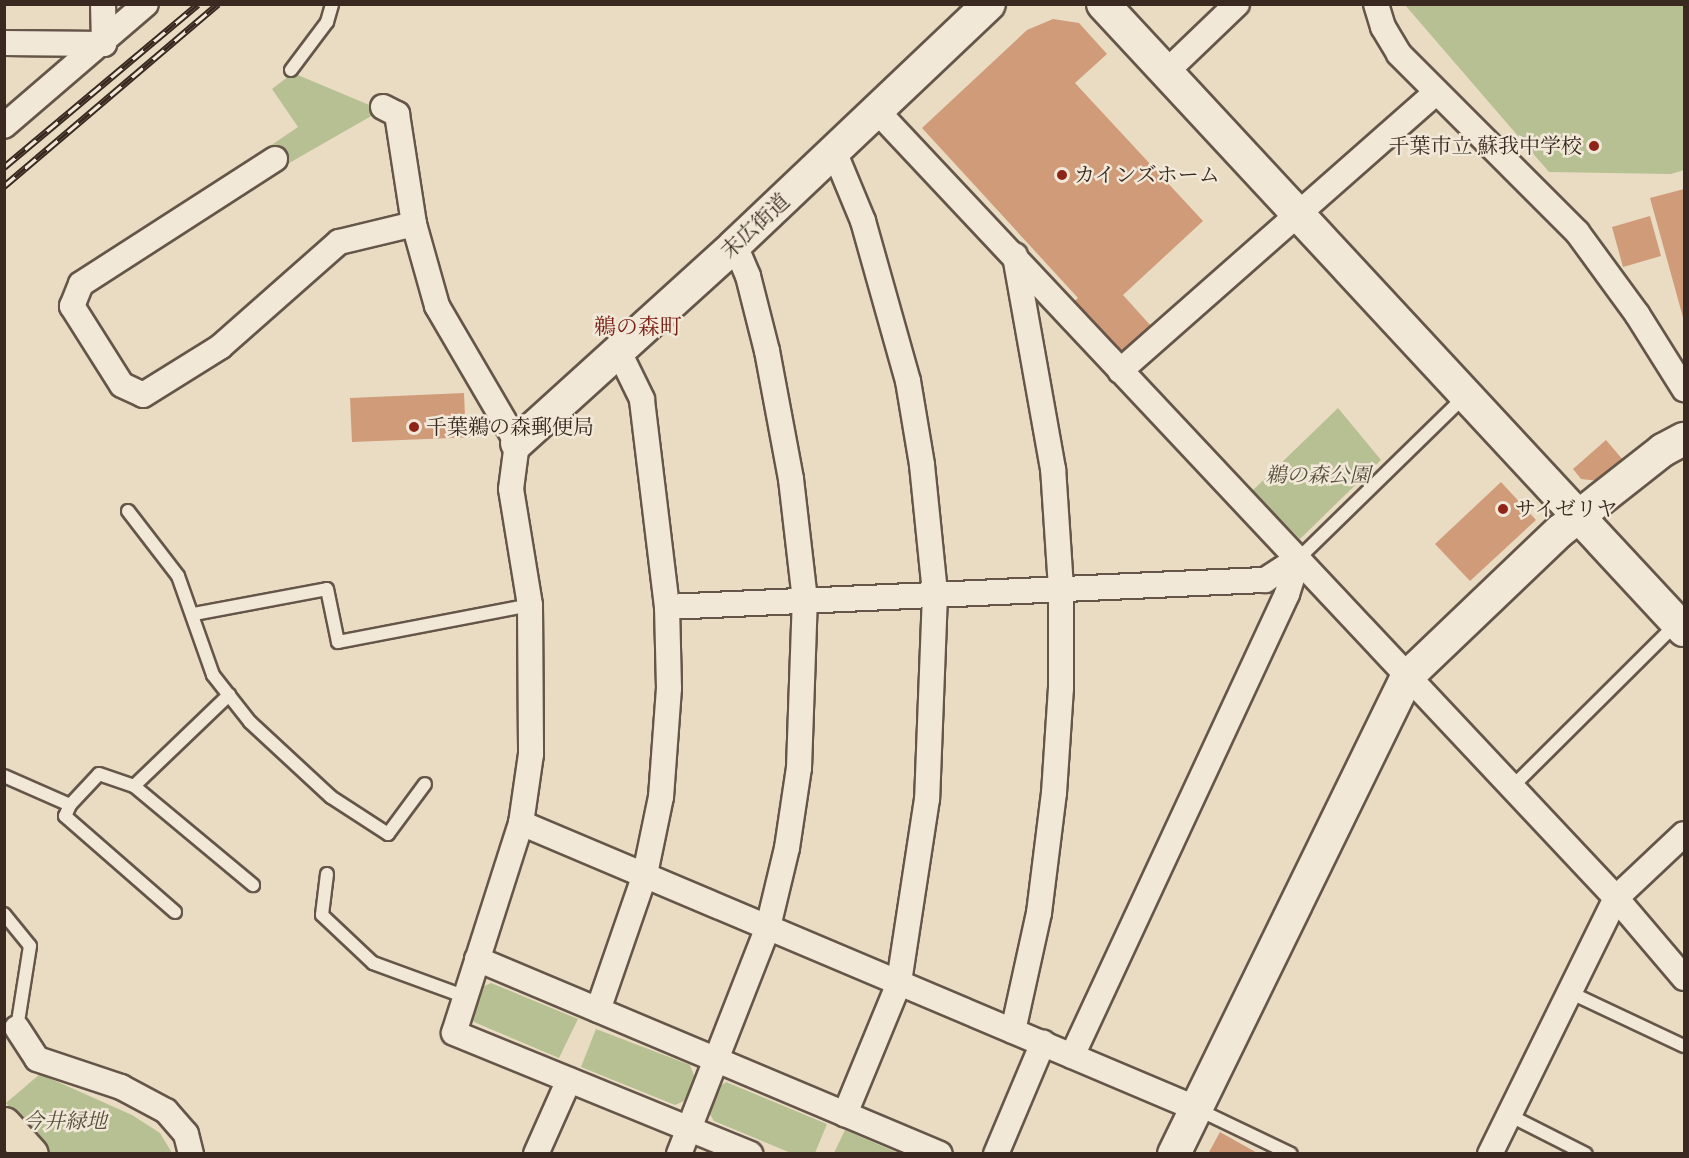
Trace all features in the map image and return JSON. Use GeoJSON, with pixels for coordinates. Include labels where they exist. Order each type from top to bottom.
{"type":"FeatureCollection","features":[{"type":"Feature","properties":{"kind":"highway"},"geometry":{"type":"LineString","coordinates":[[4,1124],[31,1154]]}},
{"type":"Feature","properties":{"kind":"street"},"geometry":{"type":"LineString","coordinates":[[103,4],[104,44]]}},
{"type":"Feature","properties":{"kind":"street"},"geometry":{"type":"LineString","coordinates":[[4,126],[104,44],[146,4]]}},
{"type":"Feature","properties":{"kind":"street","name":"末広街道"},"geometry":{"type":"LineString","coordinates":[[517,443],[735,246],[989,4]]}},
{"type":"Feature","properties":{"kind":"street"},"geometry":{"type":"LineString","coordinates":[[1103,4],[1164,74],[1299,214],[1578,517],[1675,616]]}},
{"type":"Feature","properties":{"kind":"street"},"geometry":{"type":"LineString","coordinates":[[1164,74],[1237,4]]}},
{"type":"Feature","properties":{"kind":"street"},"geometry":{"type":"LineString","coordinates":[[1376,4],[1400,54],[1577,232],[1637,314],[1684,389]]}},
{"type":"Feature","properties":{"kind":"street"},"geometry":{"type":"LineString","coordinates":[[4,43],[104,44]]}},
{"type":"Feature","properties":{"kind":"street"},"geometry":{"type":"LineString","coordinates":[[1120,371],[1437,92]]}},
{"type":"Feature","properties":{"kind":"street"},"geometry":{"type":"LineString","coordinates":[[383,107],[396,114],[414,224],[437,306],[517,443],[511,489],[530,605],[531,744],[521,823],[463,996],[454,1033],[750,1154]]}},
{"type":"Feature","properties":{"kind":"street"},"geometry":{"type":"LineString","coordinates":[[878,112],[1015,254],[1120,371],[1299,558],[1510,788],[1616,898],[1684,978]]}},
{"type":"Feature","properties":{"kind":"street"},"geometry":{"type":"LineString","coordinates":[[834,151],[863,221],[908,381],[935,594],[927,799],[899,983],[845,1114]]}},
{"type":"Feature","properties":{"kind":"street"},"geometry":{"type":"LineString","coordinates":[[275,159],[81,284],[72,306],[122,385],[143,395],[220,347],[339,242],[414,224]]}},
{"type":"Feature","properties":{"kind":"street"},"geometry":{"type":"LineString","coordinates":[[679,1154],[768,927],[787,848],[799,768],[805,600],[791,479],[767,351],[748,276],[735,246]]}},
{"type":"Feature","properties":{"kind":"street"},"geometry":{"type":"LineString","coordinates":[[1013,1031],[1039,913],[1054,793],[1061,688],[1061,588],[1053,469],[1015,254]]}},
{"type":"Feature","properties":{"kind":"street"},"geometry":{"type":"LineString","coordinates":[[598,1010],[645,874],[661,798],[669,688],[667,607],[642,399],[618,350]]}},
{"type":"Feature","properties":{"kind":"street"},"geometry":{"type":"LineString","coordinates":[[1174,1154],[1407,677],[1578,517],[1663,450],[1684,439]]}},
{"type":"Feature","properties":{"kind":"street"},"geometry":{"type":"LineString","coordinates":[[667,607],[1265,580],[1299,558]]}},
{"type":"Feature","properties":{"kind":"street"},"geometry":{"type":"LineString","coordinates":[[1072,1056],[1287,594],[1299,558]]}},
{"type":"Feature","properties":{"kind":"street"},"geometry":{"type":"LineString","coordinates":[[521,823],[1195,1108]]}},
{"type":"Feature","properties":{"kind":"street"},"geometry":{"type":"LineString","coordinates":[[1490,1154],[1616,898],[1684,834]]}},
{"type":"Feature","properties":{"kind":"street"},"geometry":{"type":"LineString","coordinates":[[477,959],[940,1154]]}},
{"type":"Feature","properties":{"kind":"street"},"geometry":{"type":"LineString","coordinates":[[17,1028],[37,1059],[121,1087],[166,1110],[186,1134],[191,1154]]}},
{"type":"Feature","properties":{"kind":"street"},"geometry":{"type":"LineString","coordinates":[[996,1154],[1042,1043]]}},
{"type":"Feature","properties":{"kind":"street"},"geometry":{"type":"LineString","coordinates":[[536,1154],[569,1080]]}},
{"type":"Feature","properties":{"kind":"lane"},"geometry":{"type":"LineString","coordinates":[[291,70],[327,22],[332,4]]}},
{"type":"Feature","properties":{"kind":"lane"},"geometry":{"type":"LineString","coordinates":[[1299,558],[1467,395]]}},
{"type":"Feature","properties":{"kind":"lane"},"geometry":{"type":"LineString","coordinates":[[128,511],[178,576],[194,614],[213,675],[250,722],[331,797],[388,834],[425,784]]}},
{"type":"Feature","properties":{"kind":"lane"},"geometry":{"type":"LineString","coordinates":[[194,614],[327,590],[338,642],[530,605]]}},
{"type":"Feature","properties":{"kind":"lane"},"geometry":{"type":"LineString","coordinates":[[1510,788],[1675,616]]}},
{"type":"Feature","properties":{"kind":"lane"},"geometry":{"type":"LineString","coordinates":[[134,786],[229,695]]}},
{"type":"Feature","properties":{"kind":"lane"},"geometry":{"type":"LineString","coordinates":[[175,912],[65,816],[70,805],[99,774],[134,786],[253,885]]}},
{"type":"Feature","properties":{"kind":"lane"},"geometry":{"type":"LineString","coordinates":[[4,776],[70,805]]}},
{"type":"Feature","properties":{"kind":"lane"},"geometry":{"type":"LineString","coordinates":[[327,873],[322,915],[373,963],[463,996]]}},
{"type":"Feature","properties":{"kind":"lane"},"geometry":{"type":"LineString","coordinates":[[4,914],[30,946],[17,1028]]}},
{"type":"Feature","properties":{"kind":"lane"},"geometry":{"type":"LineString","coordinates":[[1569,992],[1684,1046]]}},
{"type":"Feature","properties":{"kind":"lane"},"geometry":{"type":"LineString","coordinates":[[1195,1108],[1291,1154]]}},
{"type":"Feature","properties":{"kind":"lane"},"geometry":{"type":"LineString","coordinates":[[1509,1115],[1586,1154]]}},
{"type":"Feature","properties":{"kind":"green space","name":"千葉市立 蘇我中学校"},"geometry":{"type":"Polygon","coordinates":[[[1405,5],[1684,5],[1684,170],[1671,174],[1549,172],[1405,5]]]}},
{"type":"Feature","properties":{"kind":"green space"},"geometry":{"type":"Polygon","coordinates":[[[293,73],[374,107],[373,115],[284,166],[270,146],[298,127],[272,89],[293,73]]]}},
{"type":"Feature","properties":{"kind":"green space","name":"鵜の森公園"},"geometry":{"type":"Polygon","coordinates":[[[1338,408],[1381,460],[1300,539],[1252,491],[1338,408]]]}},
{"type":"Feature","properties":{"kind":"green space"},"geometry":{"type":"Polygon","coordinates":[[[491,983],[578,1019],[559,1058],[474,1022],[471,1014],[480,988],[491,983]]]}},
{"type":"Feature","properties":{"kind":"green space"},"geometry":{"type":"Polygon","coordinates":[[[596,1029],[690,1065],[695,1078],[684,1101],[675,1105],[581,1067],[596,1029]]]}},
{"type":"Feature","properties":{"kind":"green space","name":"今井緑地"},"geometry":{"type":"Polygon","coordinates":[[[40,1074],[132,1115],[160,1133],[172,1153],[51,1153],[6,1103],[40,1074]]]}},
{"type":"Feature","properties":{"kind":"green space"},"geometry":{"type":"Polygon","coordinates":[[[726,1082],[827,1124],[815,1153],[791,1153],[714,1121],[708,1111],[716,1089],[726,1082]]]}},
{"type":"Feature","properties":{"kind":"green space"},"geometry":{"type":"Polygon","coordinates":[[[845,1130],[898,1153],[834,1153],[845,1130]]]}},
{"type":"Feature","properties":{"kind":"building","name":"カインズホーム"},"geometry":{"type":"Polygon","coordinates":[[[1053,19],[1079,23],[1107,54],[1075,83],[1203,221],[1123,295],[1151,326],[1118,357],[1070,305],[1078,298],[922,128],[1027,30],[1053,19]]]}},
{"type":"Feature","properties":{"kind":"building"},"geometry":{"type":"Polygon","coordinates":[[[1684,189],[1684,321],[1650,198],[1684,189]]]}},
{"type":"Feature","properties":{"kind":"building"},"geometry":{"type":"Polygon","coordinates":[[[1650,216],[1661,256],[1623,267],[1612,227],[1650,216]]]}},
{"type":"Feature","properties":{"kind":"building","name":"千葉鵜の森郵便局"},"geometry":{"type":"Polygon","coordinates":[[[464,393],[465,417],[476,416],[477,437],[352,442],[350,398],[464,393]]]}},
{"type":"Feature","properties":{"kind":"building"},"geometry":{"type":"Polygon","coordinates":[[[1606,440],[1623,460],[1599,481],[1581,479],[1573,469],[1606,440]]]}},
{"type":"Feature","properties":{"kind":"building"},"geometry":{"type":"Polygon","coordinates":[[[1501,482],[1536,520],[1470,581],[1435,544],[1501,482]]]}},
{"type":"Feature","properties":{"kind":"building"},"geometry":{"type":"Polygon","coordinates":[[[1220,1132],[1259,1154],[1208,1154],[1220,1132]]]}},
{"type":"Feature","properties":{"kind":"railway"},"geometry":{"type":"LineString","coordinates":[[4,167],[198,4]]}},
{"type":"Feature","properties":{"kind":"railway"},"geometry":{"type":"LineString","coordinates":[[4,186],[218,4]]}},
{"type":"Feature","properties":{"kind":"place","name":"千葉市立 蘇我中学校"},"geometry":{"type":"Point","coordinates":[1594,146]}},
{"type":"Feature","properties":{"kind":"place","name":"カインズホーム"},"geometry":{"type":"Point","coordinates":[1062,175]}},
{"type":"Feature","properties":{"kind":"place","name":"千葉鵜の森郵便局"},"geometry":{"type":"Point","coordinates":[414,427]}},
{"type":"Feature","properties":{"kind":"place","name":"サイゼリヤ"},"geometry":{"type":"Point","coordinates":[1503,509]}},
{"type":"Feature","properties":{"kind":"district","name":"鵜の森町"},"geometry":{"type":"Point","coordinates":[638,328]}}]}
